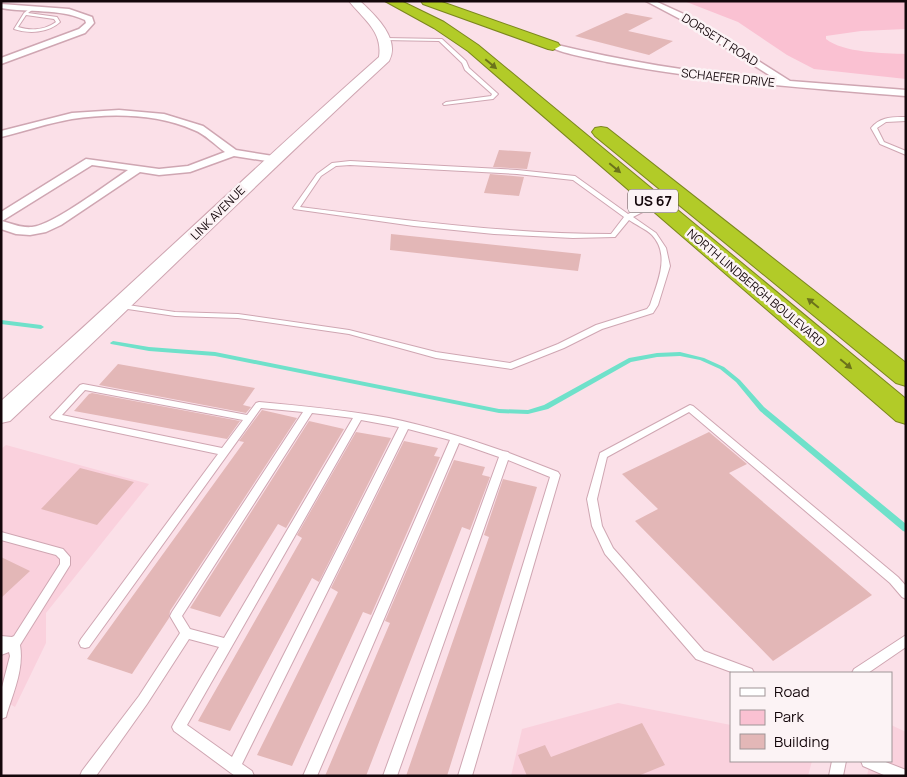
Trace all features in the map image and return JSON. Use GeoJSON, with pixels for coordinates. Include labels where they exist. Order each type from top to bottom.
{"type":"FeatureCollection","features":[{"type":"Feature","properties":{"kind":"highway","name":"NORTH LINDBERGH BOULEVARD"},"geometry":{"type":"LineString","coordinates":[[391,1],[439,25],[473,48],[906,414]]}},
{"type":"Feature","properties":{"kind":"highway","name":"NORTH LINDBERGH BOULEVARD"},"geometry":{"type":"LineString","coordinates":[[413,1],[455,21],[506,56],[906,377]]}},
{"type":"Feature","properties":{"kind":"highway"},"geometry":{"type":"LineString","coordinates":[[427,1],[553,46]]}},
{"type":"Feature","properties":{"kind":"street"},"geometry":{"type":"LineString","coordinates":[[354,1],[377,25],[385,39]]}},
{"type":"Feature","properties":{"kind":"street","name":"DORSETT ROAD"},"geometry":{"type":"LineString","coordinates":[[648,1],[685,18],[789,84]]}},
{"type":"Feature","properties":{"kind":"street"},"geometry":{"type":"LineString","coordinates":[[1,6],[28,12],[83,16],[89,19],[90,23],[82,31],[1,61]]}},
{"type":"Feature","properties":{"kind":"street","name":"LINK AVENUE"},"geometry":{"type":"LineString","coordinates":[[1,416],[121,306],[273,159],[385,58],[388,47],[385,39]]}},
{"type":"Feature","properties":{"kind":"street","name":"SCHAEFER DRIVE"},"geometry":{"type":"LineString","coordinates":[[553,46],[638,66],[692,75],[906,93]]}},
{"type":"Feature","properties":{"kind":"street"},"geometry":{"type":"LineString","coordinates":[[1,134],[72,116],[119,113],[140,114],[161,116],[198,128],[233,153],[273,159]]}},
{"type":"Feature","properties":{"kind":"street"},"geometry":{"type":"LineString","coordinates":[[1,218],[90,161],[159,172],[190,169],[233,153]]}},
{"type":"Feature","properties":{"kind":"street"},"geometry":{"type":"LineString","coordinates":[[1,225],[16,230],[30,231],[42,229],[57,222],[137,169]]}},
{"type":"Feature","properties":{"kind":"lane"},"geometry":{"type":"LineString","coordinates":[[28,12],[56,18],[58,22],[46,29],[19,30],[15,28],[28,12]]}},
{"type":"Feature","properties":{"kind":"lane"},"geometry":{"type":"LineString","coordinates":[[385,39],[440,40],[464,62],[467,69],[495,94],[493,97],[446,104]]}},
{"type":"Feature","properties":{"kind":"lane"},"geometry":{"type":"LineString","coordinates":[[906,119],[885,121],[877,124],[874,128],[882,143],[906,153]]}},
{"type":"Feature","properties":{"kind":"lane"},"geometry":{"type":"LineString","coordinates":[[121,306],[175,314],[238,316],[349,332],[436,355],[511,366],[561,346],[599,327],[650,311],[654,305],[666,266],[663,248],[654,234],[628,218],[576,178],[517,172],[350,162],[334,164],[319,176],[296,208],[396,222],[562,237],[613,236],[628,218],[656,203]]}},
{"type":"Feature","properties":{"kind":"lane"},"geometry":{"type":"LineString","coordinates":[[224,452],[55,417],[84,387],[249,418]]}},
{"type":"Feature","properties":{"kind":"lane"},"geometry":{"type":"LineString","coordinates":[[85,643],[259,405],[310,409],[405,425],[456,438],[505,454],[555,475],[466,776]]}},
{"type":"Feature","properties":{"kind":"lane"},"geometry":{"type":"LineString","coordinates":[[745,672],[700,655],[609,551],[597,526],[592,499],[603,454],[690,408],[886,574],[906,594]]}},
{"type":"Feature","properties":{"kind":"lane"},"geometry":{"type":"LineString","coordinates":[[227,644],[186,633],[176,616],[310,409]]}},
{"type":"Feature","properties":{"kind":"lane"},"geometry":{"type":"LineString","coordinates":[[247,776],[179,727],[359,416]]}},
{"type":"Feature","properties":{"kind":"lane"},"geometry":{"type":"LineString","coordinates":[[234,766],[405,425]]}},
{"type":"Feature","properties":{"kind":"lane"},"geometry":{"type":"LineString","coordinates":[[310,776],[456,438]]}},
{"type":"Feature","properties":{"kind":"lane"},"geometry":{"type":"LineString","coordinates":[[390,776],[505,454]]}},
{"type":"Feature","properties":{"kind":"lane"},"geometry":{"type":"LineString","coordinates":[[1,536],[59,552],[65,557],[65,565],[18,640],[7,642],[1,650]]}},
{"type":"Feature","properties":{"kind":"lane"},"geometry":{"type":"LineString","coordinates":[[87,776],[143,700],[186,633]]}},
{"type":"Feature","properties":{"kind":"lane"},"geometry":{"type":"LineString","coordinates":[[859,672],[906,640]]}},
{"type":"Feature","properties":{"kind":"lane"},"geometry":{"type":"LineString","coordinates":[[1,714],[16,656],[7,642]]}},
{"type":"Feature","properties":{"kind":"lane"},"geometry":{"type":"LineString","coordinates":[[836,776],[839,762]]}},
{"type":"Feature","properties":{"kind":"lane"},"geometry":{"type":"LineString","coordinates":[[870,762],[903,776]]}},
{"type":"Feature","properties":{"kind":"shaded area"},"geometry":{"type":"Polygon","coordinates":[[[6,445],[149,484],[46,613],[46,643],[15,707],[1,699],[1,449],[6,445]]]}},
{"type":"Feature","properties":{"kind":"shaded area"},"geometry":{"type":"Polygon","coordinates":[[[618,703],[730,725],[730,762],[812,762],[808,776],[511,776],[522,729],[618,703]]]}},
{"type":"Feature","properties":{"kind":"shaded area"},"geometry":{"type":"Polygon","coordinates":[[[892,725],[906,732],[906,776],[867,776],[870,762],[892,762],[892,725]]]}},
{"type":"Feature","properties":{"kind":"green space"},"geometry":{"type":"Polygon","coordinates":[[[684,1],[906,1],[906,29],[861,31],[826,36],[826,39],[833,44],[853,50],[906,54],[906,79],[814,69],[787,55],[738,22],[684,1]]]}},
{"type":"Feature","properties":{"kind":"building"},"geometry":{"type":"Polygon","coordinates":[[[626,13],[653,18],[628,31],[673,41],[649,55],[575,36],[626,13]]]}},
{"type":"Feature","properties":{"kind":"building"},"geometry":{"type":"Polygon","coordinates":[[[499,150],[531,152],[527,169],[493,167],[499,150]]]}},
{"type":"Feature","properties":{"kind":"building"},"geometry":{"type":"Polygon","coordinates":[[[490,174],[524,177],[519,196],[484,193],[490,174]]]}},
{"type":"Feature","properties":{"kind":"building"},"geometry":{"type":"Polygon","coordinates":[[[391,234],[581,254],[578,271],[390,250],[391,234]]]}},
{"type":"Feature","properties":{"kind":"building"},"geometry":{"type":"Polygon","coordinates":[[[118,364],[255,388],[243,405],[251,407],[246,413],[99,385],[118,364]]]}},
{"type":"Feature","properties":{"kind":"building"},"geometry":{"type":"Polygon","coordinates":[[[92,393],[240,421],[227,439],[74,411],[92,393]]]}},
{"type":"Feature","properties":{"kind":"building"},"geometry":{"type":"Polygon","coordinates":[[[262,410],[297,418],[170,611],[169,618],[132,674],[87,659],[244,442],[239,441],[262,410]]]}},
{"type":"Feature","properties":{"kind":"building"},"geometry":{"type":"Polygon","coordinates":[[[309,421],[344,429],[286,528],[278,524],[220,617],[190,608],[309,421]]]}},
{"type":"Feature","properties":{"kind":"building"},"geometry":{"type":"Polygon","coordinates":[[[356,432],[391,438],[319,582],[312,578],[230,731],[198,721],[302,538],[297,535],[356,432]]]}},
{"type":"Feature","properties":{"kind":"building"},"geometry":{"type":"Polygon","coordinates":[[[709,432],[747,464],[729,473],[872,595],[773,661],[635,521],[658,509],[622,474],[709,432]]]}},
{"type":"Feature","properties":{"kind":"building"},"geometry":{"type":"Polygon","coordinates":[[[404,441],[438,448],[434,456],[440,457],[371,615],[363,612],[292,766],[257,755],[338,592],[331,588],[404,441]]]}},
{"type":"Feature","properties":{"kind":"building"},"geometry":{"type":"Polygon","coordinates":[[[454,460],[485,467],[482,475],[490,477],[470,530],[462,527],[366,776],[325,776],[390,623],[385,621],[454,460]]]}},
{"type":"Feature","properties":{"kind":"building"},"geometry":{"type":"Polygon","coordinates":[[[80,468],[134,482],[97,525],[41,509],[80,468]]]}},
{"type":"Feature","properties":{"kind":"building"},"geometry":{"type":"Polygon","coordinates":[[[503,479],[537,487],[447,776],[406,776],[489,537],[484,535],[503,479]]]}},
{"type":"Feature","properties":{"kind":"building"},"geometry":{"type":"Polygon","coordinates":[[[1,557],[30,571],[1,598],[1,557]]]}},
{"type":"Feature","properties":{"kind":"building"},"geometry":{"type":"Polygon","coordinates":[[[642,723],[665,765],[638,776],[527,776],[518,755],[545,745],[551,757],[642,723]]]}},
{"type":"Feature","properties":{"kind":"waterway"},"geometry":{"type":"LineString","coordinates":[[1,322],[41,327]]}},
{"type":"Feature","properties":{"kind":"waterway"},"geometry":{"type":"LineString","coordinates":[[113,343],[149,349],[215,354],[499,411],[528,412],[546,407],[629,360],[657,355],[680,354],[702,359],[722,368],[738,381],[762,409],[906,529]]}}]}
